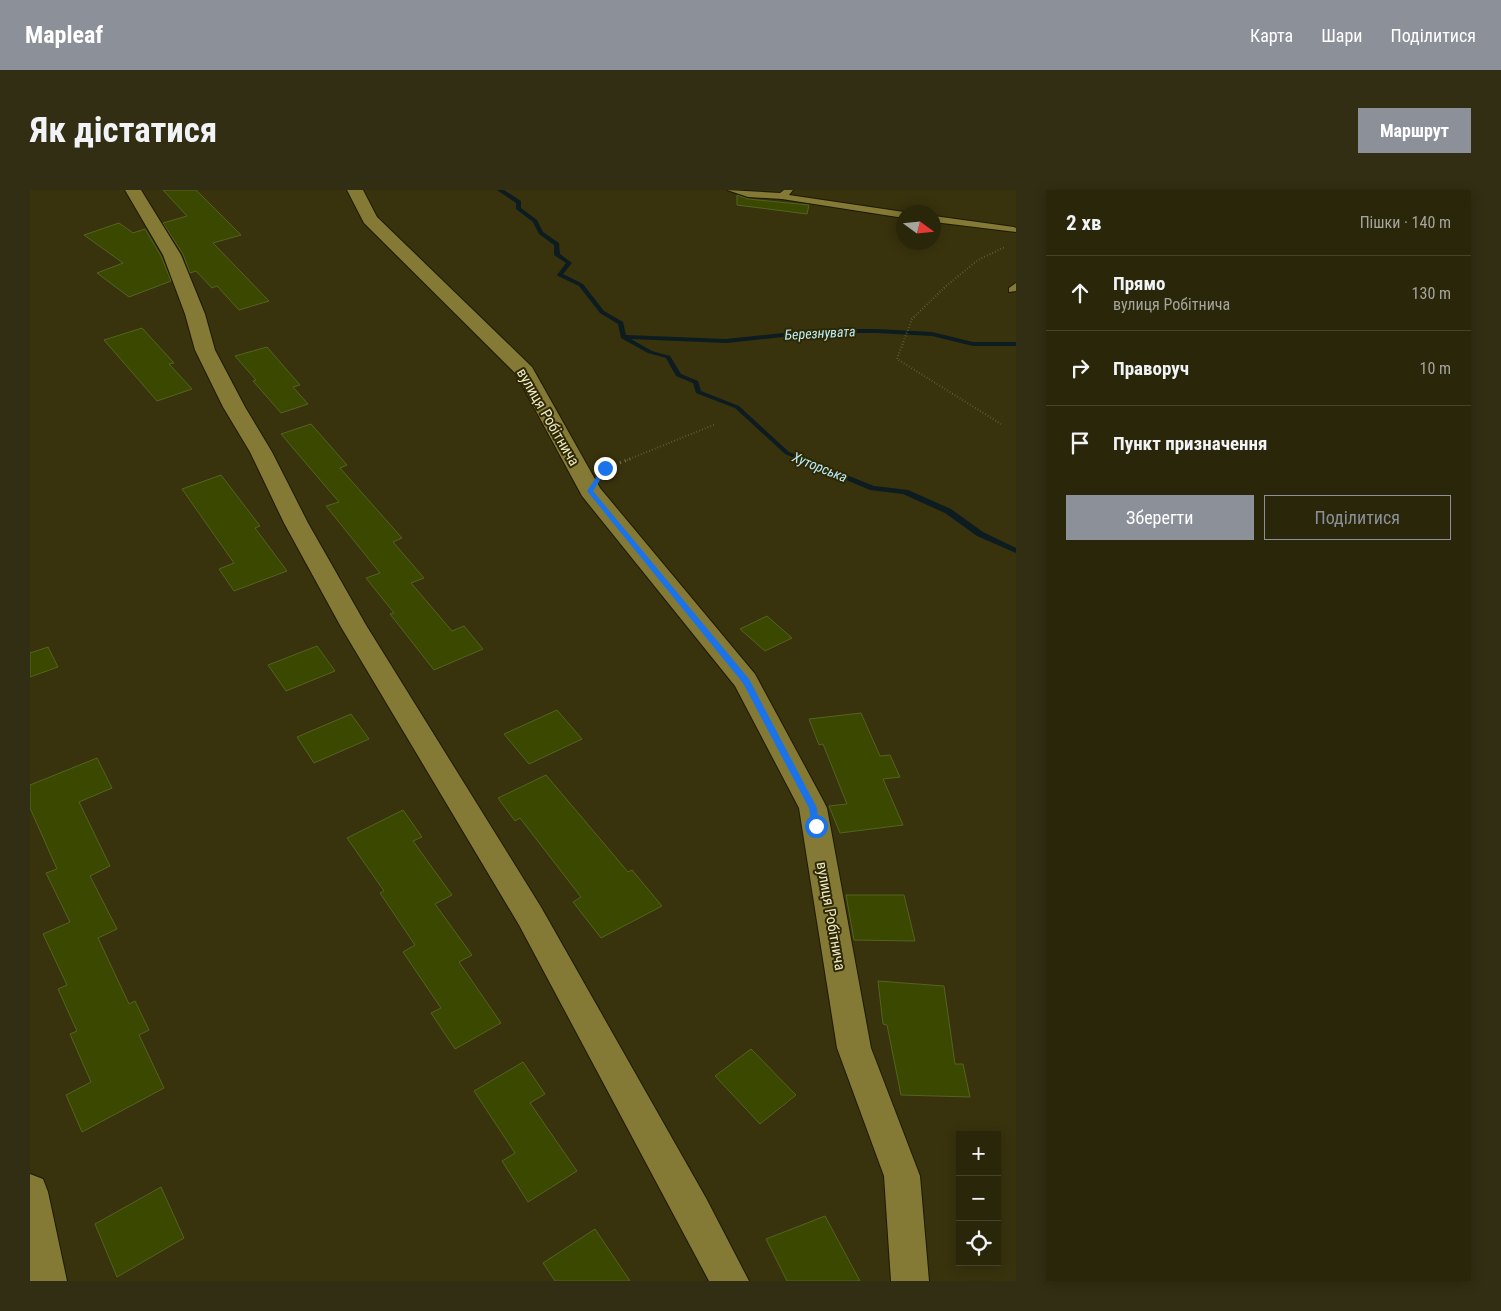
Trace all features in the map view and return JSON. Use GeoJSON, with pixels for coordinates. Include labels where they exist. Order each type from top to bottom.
{"type":"FeatureCollection","features":[{"type":"Feature","properties":{"kind":"street"},"geometry":{"type":"LineString","coordinates":[[133,190],[172,255],[195,314],[205,350],[296,523],[354,627],[530,916],[730,1281]]}},
{"type":"Feature","properties":{"kind":"street","name":"вулиця Робітнича"},"geometry":{"type":"LineString","coordinates":[[355,190],[370,220],[525,371],[590,491],[746,681],[813,808],[854,1048],[902,1176],[910,1281]]}},
{"type":"Feature","properties":{"kind":"street"},"geometry":{"type":"LineString","coordinates":[[30,1192],[48,1281]]}},
{"type":"Feature","properties":{"kind":"lane"},"geometry":{"type":"LineString","coordinates":[[731,190],[748,194],[782,196],[896,214]]}},
{"type":"Feature","properties":{"kind":"lane"},"geometry":{"type":"LineString","coordinates":[[782,196],[790,190]]}},
{"type":"Feature","properties":{"kind":"lane"},"geometry":{"type":"LineString","coordinates":[[941,220],[1015,229]]}},
{"type":"Feature","properties":{"kind":"path"},"geometry":{"type":"LineString","coordinates":[[1001,424],[897,359],[912,319],[945,287],[978,260],[1008,245]]}},
{"type":"Feature","properties":{"kind":"path"},"geometry":{"type":"LineString","coordinates":[[590,491],[605,468],[716,424]]}},
{"type":"Feature","properties":{"kind":"building"},"geometry":{"type":"Polygon","coordinates":[[[163,190],[196,190],[241,235],[213,243],[269,301],[239,310],[217,286],[212,288],[196,271],[190,273],[183,254],[163,223],[187,216],[163,190]]]}},
{"type":"Feature","properties":{"kind":"building"},"geometry":{"type":"Polygon","coordinates":[[[737,195],[748,199],[809,205],[807,214],[737,205],[737,195]]]}},
{"type":"Feature","properties":{"kind":"building"},"geometry":{"type":"Polygon","coordinates":[[[119,223],[133,233],[145,229],[161,256],[171,281],[129,297],[97,273],[123,263],[84,235],[119,223]]]}},
{"type":"Feature","properties":{"kind":"building"},"geometry":{"type":"Polygon","coordinates":[[[142,328],[174,363],[169,364],[192,389],[157,401],[104,340],[142,328]]]}},
{"type":"Feature","properties":{"kind":"building"},"geometry":{"type":"Polygon","coordinates":[[[267,347],[300,385],[293,387],[308,404],[281,413],[253,381],[256,380],[235,356],[267,347]]]}},
{"type":"Feature","properties":{"kind":"building"},"geometry":{"type":"Polygon","coordinates":[[[311,424],[347,465],[340,468],[402,538],[393,542],[424,578],[411,583],[452,631],[464,626],[483,649],[434,670],[390,614],[394,613],[366,578],[380,573],[326,506],[339,502],[281,434],[311,424]]]}},
{"type":"Feature","properties":{"kind":"building"},"geometry":{"type":"Polygon","coordinates":[[[221,475],[260,526],[255,528],[287,571],[234,591],[219,569],[234,563],[182,489],[221,475]]]}},
{"type":"Feature","properties":{"kind":"building"},"geometry":{"type":"Polygon","coordinates":[[[767,616],[792,638],[765,651],[740,629],[767,616]]]}},
{"type":"Feature","properties":{"kind":"building"},"geometry":{"type":"Polygon","coordinates":[[[317,646],[335,671],[286,691],[268,665],[317,646]]]}},
{"type":"Feature","properties":{"kind":"building"},"geometry":{"type":"Polygon","coordinates":[[[48,647],[58,667],[30,677],[30,653],[48,647]]]}},
{"type":"Feature","properties":{"kind":"building"},"geometry":{"type":"Polygon","coordinates":[[[557,710],[582,739],[529,764],[504,734],[557,710]]]}},
{"type":"Feature","properties":{"kind":"building"},"geometry":{"type":"Polygon","coordinates":[[[861,713],[880,756],[890,755],[900,777],[883,779],[903,825],[840,833],[829,806],[847,804],[823,744],[819,745],[809,719],[861,713]]]}},
{"type":"Feature","properties":{"kind":"building"},"geometry":{"type":"Polygon","coordinates":[[[351,714],[369,739],[314,763],[297,737],[351,714]]]}},
{"type":"Feature","properties":{"kind":"building"},"geometry":{"type":"Polygon","coordinates":[[[97,758],[112,788],[79,802],[110,866],[90,876],[117,929],[98,938],[129,1004],[135,1001],[149,1030],[139,1035],[164,1088],[82,1132],[66,1095],[91,1082],[70,1034],[77,1031],[58,989],[67,985],[43,934],[70,922],[46,873],[57,869],[30,808],[30,785],[97,758]]]}},
{"type":"Feature","properties":{"kind":"building"},"geometry":{"type":"Polygon","coordinates":[[[546,775],[628,872],[632,870],[662,906],[601,938],[573,902],[581,897],[520,818],[515,821],[498,798],[546,775]]]}},
{"type":"Feature","properties":{"kind":"building"},"geometry":{"type":"Polygon","coordinates":[[[403,810],[422,837],[413,841],[452,895],[435,904],[472,955],[459,962],[501,1023],[455,1049],[431,1013],[441,1008],[403,952],[415,945],[380,893],[384,891],[347,838],[403,810]]]}},
{"type":"Feature","properties":{"kind":"building"},"geometry":{"type":"Polygon","coordinates":[[[846,895],[904,895],[915,941],[854,940],[846,895]]]}},
{"type":"Feature","properties":{"kind":"building"},"geometry":{"type":"Polygon","coordinates":[[[878,981],[944,986],[955,1064],[963,1064],[970,1097],[901,1095],[887,1025],[883,1024],[878,981]]]}},
{"type":"Feature","properties":{"kind":"building"},"geometry":{"type":"Polygon","coordinates":[[[751,1049],[796,1095],[760,1124],[715,1076],[751,1049]]]}},
{"type":"Feature","properties":{"kind":"building"},"geometry":{"type":"Polygon","coordinates":[[[523,1062],[545,1094],[530,1103],[577,1171],[528,1202],[502,1161],[515,1153],[474,1091],[523,1062]]]}},
{"type":"Feature","properties":{"kind":"building"},"geometry":{"type":"Polygon","coordinates":[[[161,1187],[184,1238],[117,1277],[95,1224],[161,1187]]]}},
{"type":"Feature","properties":{"kind":"building"},"geometry":{"type":"Polygon","coordinates":[[[825,1216],[860,1281],[787,1281],[766,1239],[825,1216]]]}},
{"type":"Feature","properties":{"kind":"building"},"geometry":{"type":"Polygon","coordinates":[[[595,1229],[630,1281],[555,1281],[543,1263],[595,1229]]]}},
{"type":"Feature","properties":{"kind":"waterway","name":"Хуторська"},"geometry":{"type":"LineString","coordinates":[[500,190],[519,202],[518,208],[535,221],[541,233],[557,244],[557,255],[569,263],[560,275],[581,285],[602,312],[621,323],[623,337],[650,352],[668,357],[678,375],[696,382],[698,392],[737,407],[787,453],[873,488],[905,492],[948,511],[980,534],[1016,551]]}},
{"type":"Feature","properties":{"kind":"waterway","name":"Березнувата"},"geometry":{"type":"LineString","coordinates":[[626,337],[726,341],[822,331],[877,331],[932,334],[973,344],[1016,344]]}},
{"type":"Feature","properties":{"kind":"route"},"geometry":{"type":"LineString","coordinates":[[605,468],[590,491],[746,681],[813,808],[816,826]]}}]}
